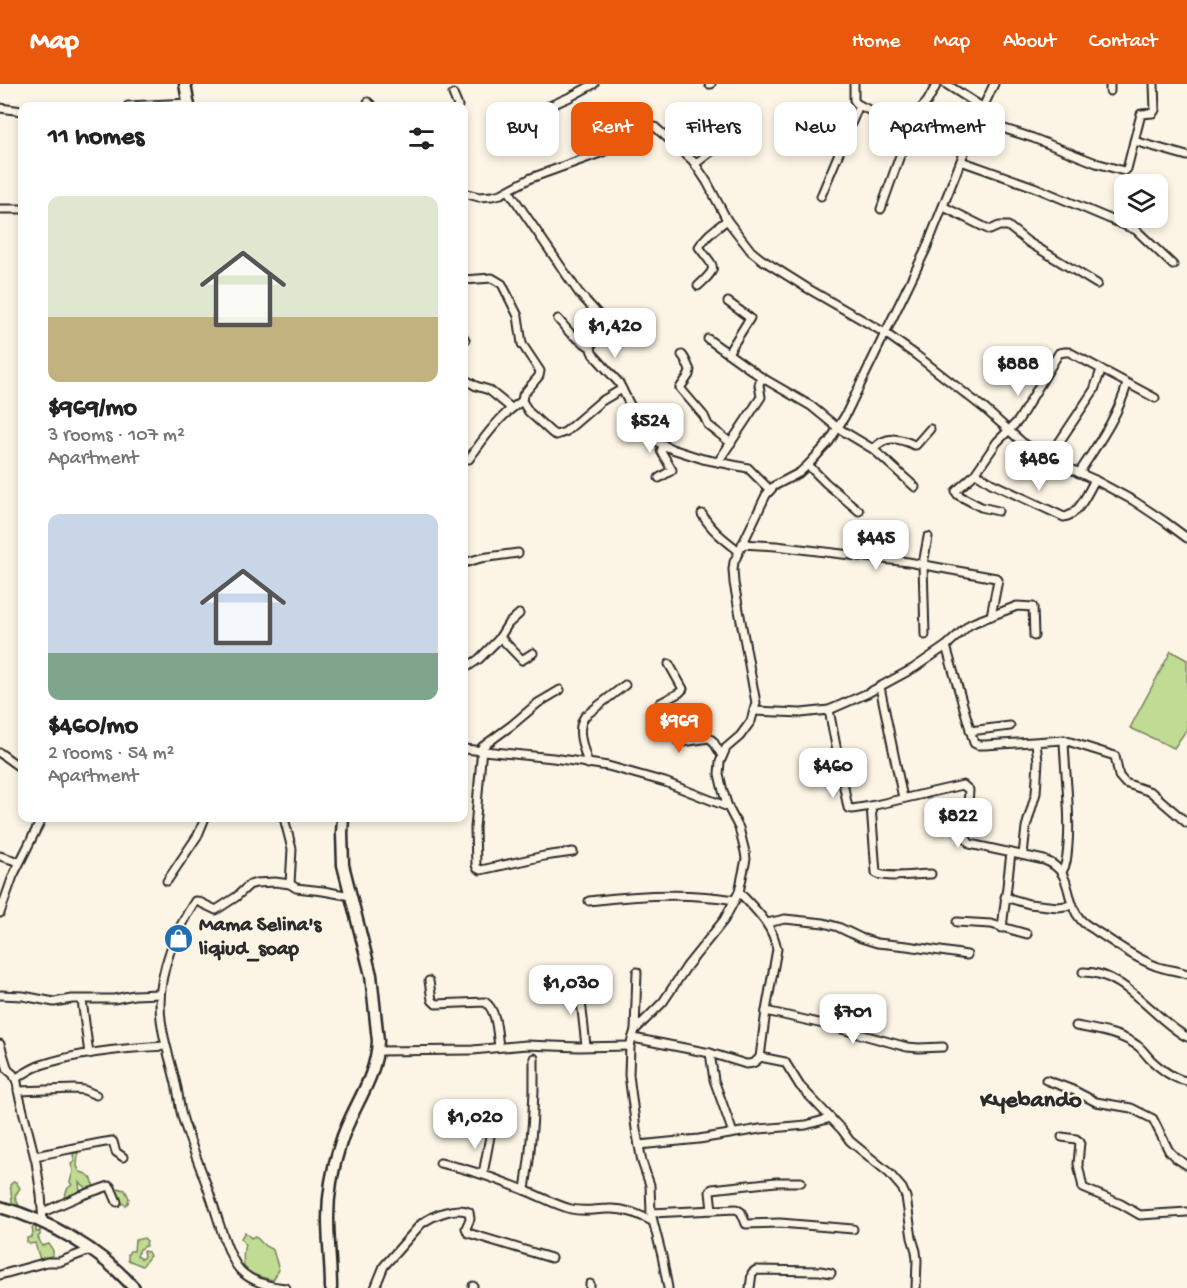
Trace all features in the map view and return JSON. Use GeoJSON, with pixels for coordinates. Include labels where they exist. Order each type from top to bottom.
{"type":"FeatureCollection","features":[{"type":"Feature","properties":{"kind":"street"},"geometry":{"type":"LineString","coordinates":[[186,84],[189,102]]}},
{"type":"Feature","properties":{"kind":"street"},"geometry":{"type":"LineString","coordinates":[[559,102],[594,84]]}},
{"type":"Feature","properties":{"kind":"street"},"geometry":{"type":"LineString","coordinates":[[854,84],[854,100],[869,110]]}},
{"type":"Feature","properties":{"kind":"street"},"geometry":{"type":"LineString","coordinates":[[927,102],[937,84]]}},
{"type":"Feature","properties":{"kind":"street"},"geometry":{"type":"LineString","coordinates":[[946,84],[974,102]]}},
{"type":"Feature","properties":{"kind":"street"},"geometry":{"type":"LineString","coordinates":[[985,102],[994,84]]}},
{"type":"Feature","properties":{"kind":"street"},"geometry":{"type":"LineString","coordinates":[[1005,129],[1122,171],[1127,169],[1141,114],[1153,113],[1155,110],[1154,84]]}},
{"type":"Feature","properties":{"kind":"street"},"geometry":{"type":"LineString","coordinates":[[453,94],[456,102]]}},
{"type":"Feature","properties":{"kind":"street"},"geometry":{"type":"LineString","coordinates":[[821,196],[859,105]]}},
{"type":"Feature","properties":{"kind":"street"},"geometry":{"type":"LineString","coordinates":[[0,108],[18,110]]}},
{"type":"Feature","properties":{"kind":"street"},"geometry":{"type":"LineString","coordinates":[[468,194],[478,197],[492,196],[509,190],[531,178],[603,152],[646,128],[655,127],[695,165],[707,182],[727,220],[751,251],[761,259],[885,333],[985,409],[1023,443],[1048,459],[1134,501],[1187,538]]}},
{"type":"Feature","properties":{"kind":"street"},"geometry":{"type":"LineString","coordinates":[[1134,141],[1187,156]]}},
{"type":"Feature","properties":{"kind":"street"},"geometry":{"type":"LineString","coordinates":[[695,165],[706,156]]}},
{"type":"Feature","properties":{"kind":"street"},"geometry":{"type":"LineString","coordinates":[[881,209],[900,156]]}},
{"type":"Feature","properties":{"kind":"street"},"geometry":{"type":"LineString","coordinates":[[635,1030],[663,1002],[724,920],[739,892],[746,859],[745,852],[739,828],[728,807],[719,774],[720,762],[726,748],[747,728],[756,703],[733,576],[733,569],[741,547],[770,490],[808,465],[838,428],[927,249],[963,156]]}},
{"type":"Feature","properties":{"kind":"street"},"geometry":{"type":"LineString","coordinates":[[961,161],[1034,187],[1136,230],[1173,265]]}},
{"type":"Feature","properties":{"kind":"street"},"geometry":{"type":"LineString","coordinates":[[509,190],[579,294],[606,323],[606,332],[590,346]]}},
{"type":"Feature","properties":{"kind":"street"},"geometry":{"type":"LineString","coordinates":[[944,207],[990,230],[999,226],[1008,226],[1028,242],[1097,284]]}},
{"type":"Feature","properties":{"kind":"street"},"geometry":{"type":"LineString","coordinates":[[0,209],[18,209]]}},
{"type":"Feature","properties":{"kind":"street"},"geometry":{"type":"LineString","coordinates":[[698,286],[710,275],[713,267],[712,262],[699,245],[727,220]]}},
{"type":"Feature","properties":{"kind":"street"},"geometry":{"type":"LineString","coordinates":[[468,280],[492,278],[502,284],[518,316],[522,344],[540,371],[522,401],[511,408],[484,437],[469,459]]}},
{"type":"Feature","properties":{"kind":"street"},"geometry":{"type":"LineString","coordinates":[[728,302],[750,318],[728,353]]}},
{"type":"Feature","properties":{"kind":"street"},"geometry":{"type":"LineString","coordinates":[[558,319],[570,333],[590,346],[592,354],[619,383],[637,419],[648,435],[664,445],[703,459],[751,470],[770,490]]}},
{"type":"Feature","properties":{"kind":"street"},"geometry":{"type":"LineString","coordinates":[[708,339],[761,377],[811,406],[838,428],[873,448],[915,487]]}},
{"type":"Feature","properties":{"kind":"street"},"geometry":{"type":"LineString","coordinates":[[998,512],[981,507],[956,492],[976,473],[998,442],[1018,422],[1059,353],[1069,352],[1155,398]]}},
{"type":"Feature","properties":{"kind":"street"},"geometry":{"type":"LineString","coordinates":[[682,355],[690,370],[680,388],[708,424],[731,443]]}},
{"type":"Feature","properties":{"kind":"street"},"geometry":{"type":"LineString","coordinates":[[1048,459],[1094,390],[1101,370]]}},
{"type":"Feature","properties":{"kind":"street"},"geometry":{"type":"LineString","coordinates":[[718,462],[761,397],[759,385],[761,377]]}},
{"type":"Feature","properties":{"kind":"street"},"geometry":{"type":"LineString","coordinates":[[468,381],[489,390],[511,408]]}},
{"type":"Feature","properties":{"kind":"street"},"geometry":{"type":"LineString","coordinates":[[1078,473],[1109,426],[1127,384]]}},
{"type":"Feature","properties":{"kind":"street"},"geometry":{"type":"LineString","coordinates":[[522,401],[552,433],[561,434],[600,402],[622,388]]}},
{"type":"Feature","properties":{"kind":"street"},"geometry":{"type":"LineString","coordinates":[[873,448],[882,441],[893,438],[903,439],[916,445],[930,429]]}},
{"type":"Feature","properties":{"kind":"street"},"geometry":{"type":"LineString","coordinates":[[659,478],[672,470],[662,451],[664,445]]}},
{"type":"Feature","properties":{"kind":"street"},"geometry":{"type":"LineString","coordinates":[[808,465],[859,511]]}},
{"type":"Feature","properties":{"kind":"street"},"geometry":{"type":"LineString","coordinates":[[976,473],[1064,517],[1076,511],[1095,480]]}},
{"type":"Feature","properties":{"kind":"street"},"geometry":{"type":"LineString","coordinates":[[702,514],[715,531],[741,547],[776,546],[923,564],[998,579],[991,616]]}},
{"type":"Feature","properties":{"kind":"street"},"geometry":{"type":"LineString","coordinates":[[925,635],[923,564],[928,537]]}},
{"type":"Feature","properties":{"kind":"street"},"geometry":{"type":"LineString","coordinates":[[468,562],[518,553]]}},
{"type":"Feature","properties":{"kind":"street"},"geometry":{"type":"LineString","coordinates":[[754,711],[801,713],[829,710],[880,687],[914,668],[946,646],[969,625],[1017,606],[1033,607],[1034,636]]}},
{"type":"Feature","properties":{"kind":"street"},"geometry":{"type":"LineString","coordinates":[[468,666],[479,659],[519,614]]}},
{"type":"Feature","properties":{"kind":"street"},"geometry":{"type":"LineString","coordinates":[[500,636],[522,660],[533,653]]}},
{"type":"Feature","properties":{"kind":"street"},"geometry":{"type":"LineString","coordinates":[[946,646],[974,743],[978,745],[1064,740],[1115,756],[1119,776],[1125,783],[1151,792],[1187,823]]}},
{"type":"Feature","properties":{"kind":"street"},"geometry":{"type":"LineString","coordinates":[[669,664],[683,689],[682,692],[660,703],[659,708],[665,720],[678,741],[709,738],[722,756]]}},
{"type":"Feature","properties":{"kind":"street"},"geometry":{"type":"LineString","coordinates":[[588,764],[579,729],[581,722],[585,716],[625,685]]}},
{"type":"Feature","properties":{"kind":"street"},"geometry":{"type":"LineString","coordinates":[[880,687],[903,798]]}},
{"type":"Feature","properties":{"kind":"street"},"geometry":{"type":"LineString","coordinates":[[560,690],[538,703],[483,745],[475,828],[477,868],[480,870],[573,852]]}},
{"type":"Feature","properties":{"kind":"street"},"geometry":{"type":"LineString","coordinates":[[829,710],[848,808],[871,806],[966,786],[969,790],[966,834],[968,842],[1057,866],[1062,872],[1072,904],[1082,922],[1154,966],[1187,974]]}},
{"type":"Feature","properties":{"kind":"street"},"geometry":{"type":"LineString","coordinates":[[970,731],[1010,726]]}},
{"type":"Feature","properties":{"kind":"street"},"geometry":{"type":"LineString","coordinates":[[1062,872],[1066,862],[1070,825],[1064,740]]}},
{"type":"Feature","properties":{"kind":"street"},"geometry":{"type":"LineString","coordinates":[[1023,855],[1026,827],[1035,793],[1038,761],[1036,743]]}},
{"type":"Feature","properties":{"kind":"street"},"geometry":{"type":"LineString","coordinates":[[468,750],[608,766],[665,782],[728,807]]}},
{"type":"Feature","properties":{"kind":"street"},"geometry":{"type":"LineString","coordinates":[[0,753],[18,766]]}},
{"type":"Feature","properties":{"kind":"street"},"geometry":{"type":"LineString","coordinates":[[871,806],[876,873],[879,875],[931,874]]}},
{"type":"Feature","properties":{"kind":"street"},"geometry":{"type":"LineString","coordinates":[[0,913],[19,862],[40,822]]}},
{"type":"Feature","properties":{"kind":"street"},"geometry":{"type":"LineString","coordinates":[[167,881],[198,835],[203,822]]}},
{"type":"Feature","properties":{"kind":"street"},"geometry":{"type":"LineString","coordinates":[[285,822],[292,849],[290,884]]}},
{"type":"Feature","properties":{"kind":"street"},"geometry":{"type":"LineString","coordinates":[[331,1288],[328,1215],[334,1167],[345,1131],[373,1072],[377,1051],[370,975],[343,865],[343,822]]}},
{"type":"Feature","properties":{"kind":"street"},"geometry":{"type":"LineString","coordinates":[[1002,928],[1011,853]]}},
{"type":"Feature","properties":{"kind":"street"},"geometry":{"type":"LineString","coordinates":[[0,856],[19,862]]}},
{"type":"Feature","properties":{"kind":"street"},"geometry":{"type":"LineString","coordinates":[[286,1288],[272,1287],[247,1276],[239,1269],[233,1258],[182,1113],[177,1085],[165,1046],[160,994],[171,948],[195,901],[216,910],[249,885],[265,882],[290,884],[296,888],[351,896]]}},
{"type":"Feature","properties":{"kind":"street"},"geometry":{"type":"LineString","coordinates":[[633,1038],[710,1053],[746,1064],[752,1064],[760,1057],[777,949],[767,923],[739,892]]}},
{"type":"Feature","properties":{"kind":"street"},"geometry":{"type":"LineString","coordinates":[[589,901],[658,895],[709,896],[735,900]]}},
{"type":"Feature","properties":{"kind":"street"},"geometry":{"type":"LineString","coordinates":[[1005,897],[1029,904],[1058,907],[1072,904]]}},
{"type":"Feature","properties":{"kind":"street"},"geometry":{"type":"LineString","coordinates":[[767,923],[784,919],[824,922],[877,943],[967,955]]}},
{"type":"Feature","properties":{"kind":"street"},"geometry":{"type":"LineString","coordinates":[[957,922],[991,924],[1027,934]]}},
{"type":"Feature","properties":{"kind":"street"},"geometry":{"type":"LineString","coordinates":[[637,972],[635,1030],[630,1046],[629,1075],[639,1145],[650,1185],[652,1221],[668,1288]]}},
{"type":"Feature","properties":{"kind":"street"},"geometry":{"type":"LineString","coordinates":[[1083,972],[1094,972],[1116,982],[1142,1001],[1175,1031],[1187,1037]]}},
{"type":"Feature","properties":{"kind":"street"},"geometry":{"type":"LineString","coordinates":[[429,981],[432,1000],[436,1004],[488,1003],[493,1010],[499,1047]]}},
{"type":"Feature","properties":{"kind":"street"},"geometry":{"type":"LineString","coordinates":[[579,983],[586,1047]]}},
{"type":"Feature","properties":{"kind":"street"},"geometry":{"type":"LineString","coordinates":[[0,995],[23,996],[54,1002],[160,994]]}},
{"type":"Feature","properties":{"kind":"street"},"geometry":{"type":"LineString","coordinates":[[82,1000],[89,1054]]}},
{"type":"Feature","properties":{"kind":"street"},"geometry":{"type":"LineString","coordinates":[[766,1011],[908,1047],[943,1047]]}},
{"type":"Feature","properties":{"kind":"street"},"geometry":{"type":"LineString","coordinates":[[1076,1026],[1115,1034],[1129,1041],[1173,1077],[1187,1082]]}},
{"type":"Feature","properties":{"kind":"street"},"geometry":{"type":"LineString","coordinates":[[0,1044],[8,1070],[16,1078],[35,1156],[43,1217]]}},
{"type":"Feature","properties":{"kind":"street"},"geometry":{"type":"LineString","coordinates":[[377,1051],[473,1050],[526,1045],[630,1046]]}},
{"type":"Feature","properties":{"kind":"street"},"geometry":{"type":"LineString","coordinates":[[16,1078],[39,1066],[89,1054],[132,1047],[165,1046]]}},
{"type":"Feature","properties":{"kind":"street"},"geometry":{"type":"LineString","coordinates":[[710,1053],[714,1080],[733,1133]]}},
{"type":"Feature","properties":{"kind":"street"},"geometry":{"type":"LineString","coordinates":[[760,1057],[785,1062],[800,1086],[850,1141],[889,1173],[902,1188],[906,1197],[916,1251],[916,1288]]}},
{"type":"Feature","properties":{"kind":"street"},"geometry":{"type":"LineString","coordinates":[[525,1190],[533,1134],[534,1058]]}},
{"type":"Feature","properties":{"kind":"street"},"geometry":{"type":"LineString","coordinates":[[0,1072],[8,1070]]}},
{"type":"Feature","properties":{"kind":"street"},"geometry":{"type":"LineString","coordinates":[[1046,1080],[1096,1102],[1131,1108],[1154,1119],[1169,1151],[1187,1165]]}},
{"type":"Feature","properties":{"kind":"street"},"geometry":{"type":"LineString","coordinates":[[18,1091],[75,1089],[96,1095]]}},
{"type":"Feature","properties":{"kind":"street"},"geometry":{"type":"LineString","coordinates":[[639,1145],[806,1125],[831,1118]]}},
{"type":"Feature","properties":{"kind":"street"},"geometry":{"type":"LineString","coordinates":[[483,1174],[491,1131]]}},
{"type":"Feature","properties":{"kind":"street"},"geometry":{"type":"LineString","coordinates":[[1062,1137],[1076,1139],[1080,1142],[1078,1164],[1083,1188],[1121,1204],[1140,1215],[1187,1212]]}},
{"type":"Feature","properties":{"kind":"street"},"geometry":{"type":"LineString","coordinates":[[35,1156],[112,1141],[116,1152],[123,1157]]}},
{"type":"Feature","properties":{"kind":"street"},"geometry":{"type":"LineString","coordinates":[[440,1163],[483,1174],[560,1206],[583,1211],[622,1210],[638,1213],[652,1221]]}},
{"type":"Feature","properties":{"kind":"street"},"geometry":{"type":"LineString","coordinates":[[712,1210],[710,1192],[712,1189],[776,1182],[801,1182]]}},
{"type":"Feature","properties":{"kind":"street"},"geometry":{"type":"LineString","coordinates":[[43,1217],[80,1196],[109,1186],[117,1202]]}},
{"type":"Feature","properties":{"kind":"street"},"geometry":{"type":"LineString","coordinates":[[0,1207],[43,1217],[110,1264],[134,1288]]}},
{"type":"Feature","properties":{"kind":"street"},"geometry":{"type":"LineString","coordinates":[[375,1288],[384,1266],[413,1232],[426,1220],[454,1210],[469,1212],[470,1219],[466,1228],[468,1233],[551,1258]]}},
{"type":"Feature","properties":{"kind":"street"},"geometry":{"type":"LineString","coordinates":[[651,1212],[740,1210],[746,1224],[780,1222],[853,1229]]}},
{"type":"Feature","properties":{"kind":"street"},"geometry":{"type":"LineString","coordinates":[[0,1275],[47,1262],[59,1262],[90,1250]]}},
{"type":"Feature","properties":{"kind":"street"},"geometry":{"type":"LineString","coordinates":[[750,1288],[752,1273],[756,1270],[831,1273]]}},
{"type":"Feature","properties":{"kind":"green space"},"geometry":{"type":"Polygon","coordinates":[[[1171,651],[1187,660],[1187,729],[1174,748],[1130,728],[1171,651]]]}},
{"type":"Feature","properties":{"kind":"green space"},"geometry":{"type":"Polygon","coordinates":[[[75,1152],[78,1154],[77,1166],[80,1172],[91,1177],[93,1189],[88,1189],[79,1182],[80,1193],[67,1201],[64,1197],[72,1185],[70,1182],[73,1171],[71,1164],[75,1161],[73,1155],[75,1152]]]}},
{"type":"Feature","properties":{"kind":"green space"},"geometry":{"type":"Polygon","coordinates":[[[16,1182],[20,1188],[15,1196],[19,1206],[17,1209],[13,1208],[12,1203],[10,1185],[16,1182]]]}},
{"type":"Feature","properties":{"kind":"green space"},"geometry":{"type":"Polygon","coordinates":[[[113,1182],[117,1188],[125,1190],[129,1198],[125,1205],[117,1196],[111,1183],[113,1182]]]}},
{"type":"Feature","properties":{"kind":"green space"},"geometry":{"type":"Polygon","coordinates":[[[33,1227],[36,1227],[36,1232],[40,1230],[38,1237],[42,1246],[49,1244],[53,1255],[40,1260],[35,1243],[27,1242],[27,1238],[33,1234],[33,1227]]]}},
{"type":"Feature","properties":{"kind":"green space"},"geometry":{"type":"Polygon","coordinates":[[[245,1232],[251,1238],[255,1236],[273,1250],[279,1270],[273,1280],[249,1274],[244,1268],[245,1245],[241,1238],[245,1232]]]}},
{"type":"Feature","properties":{"kind":"green space"},"geometry":{"type":"Polygon","coordinates":[[[144,1238],[147,1241],[146,1246],[140,1249],[137,1256],[142,1259],[143,1251],[148,1252],[150,1256],[142,1266],[128,1260],[128,1254],[134,1251],[135,1240],[144,1238]]]}},
{"type":"Feature","properties":{"kind":"waterway"},"geometry":{"type":"LineString","coordinates":[[0,1201],[10,1205]]}},
{"type":"Feature","properties":{"kind":"waterway"},"geometry":{"type":"LineString","coordinates":[[7,1215],[17,1219]]}},
{"type":"Feature","properties":{"kind":"waterway"},"geometry":{"type":"LineString","coordinates":[[22,1221],[31,1224]]}},
{"type":"Feature","properties":{"kind":"waterway"},"geometry":{"type":"LineString","coordinates":[[36,1226],[41,1228]]}},
{"type":"Feature","properties":{"kind":"waterway"},"geometry":{"type":"LineString","coordinates":[[73,1246],[79,1249]]}},
{"type":"Feature","properties":{"kind":"place","name":"Mama Selina's liqiud_soap"},"geometry":{"type":"Point","coordinates":[178,938]}},
{"type":"Feature","properties":{"kind":"district","name":"Kyebando"},"geometry":{"type":"Point","coordinates":[1031,1101]}}]}
